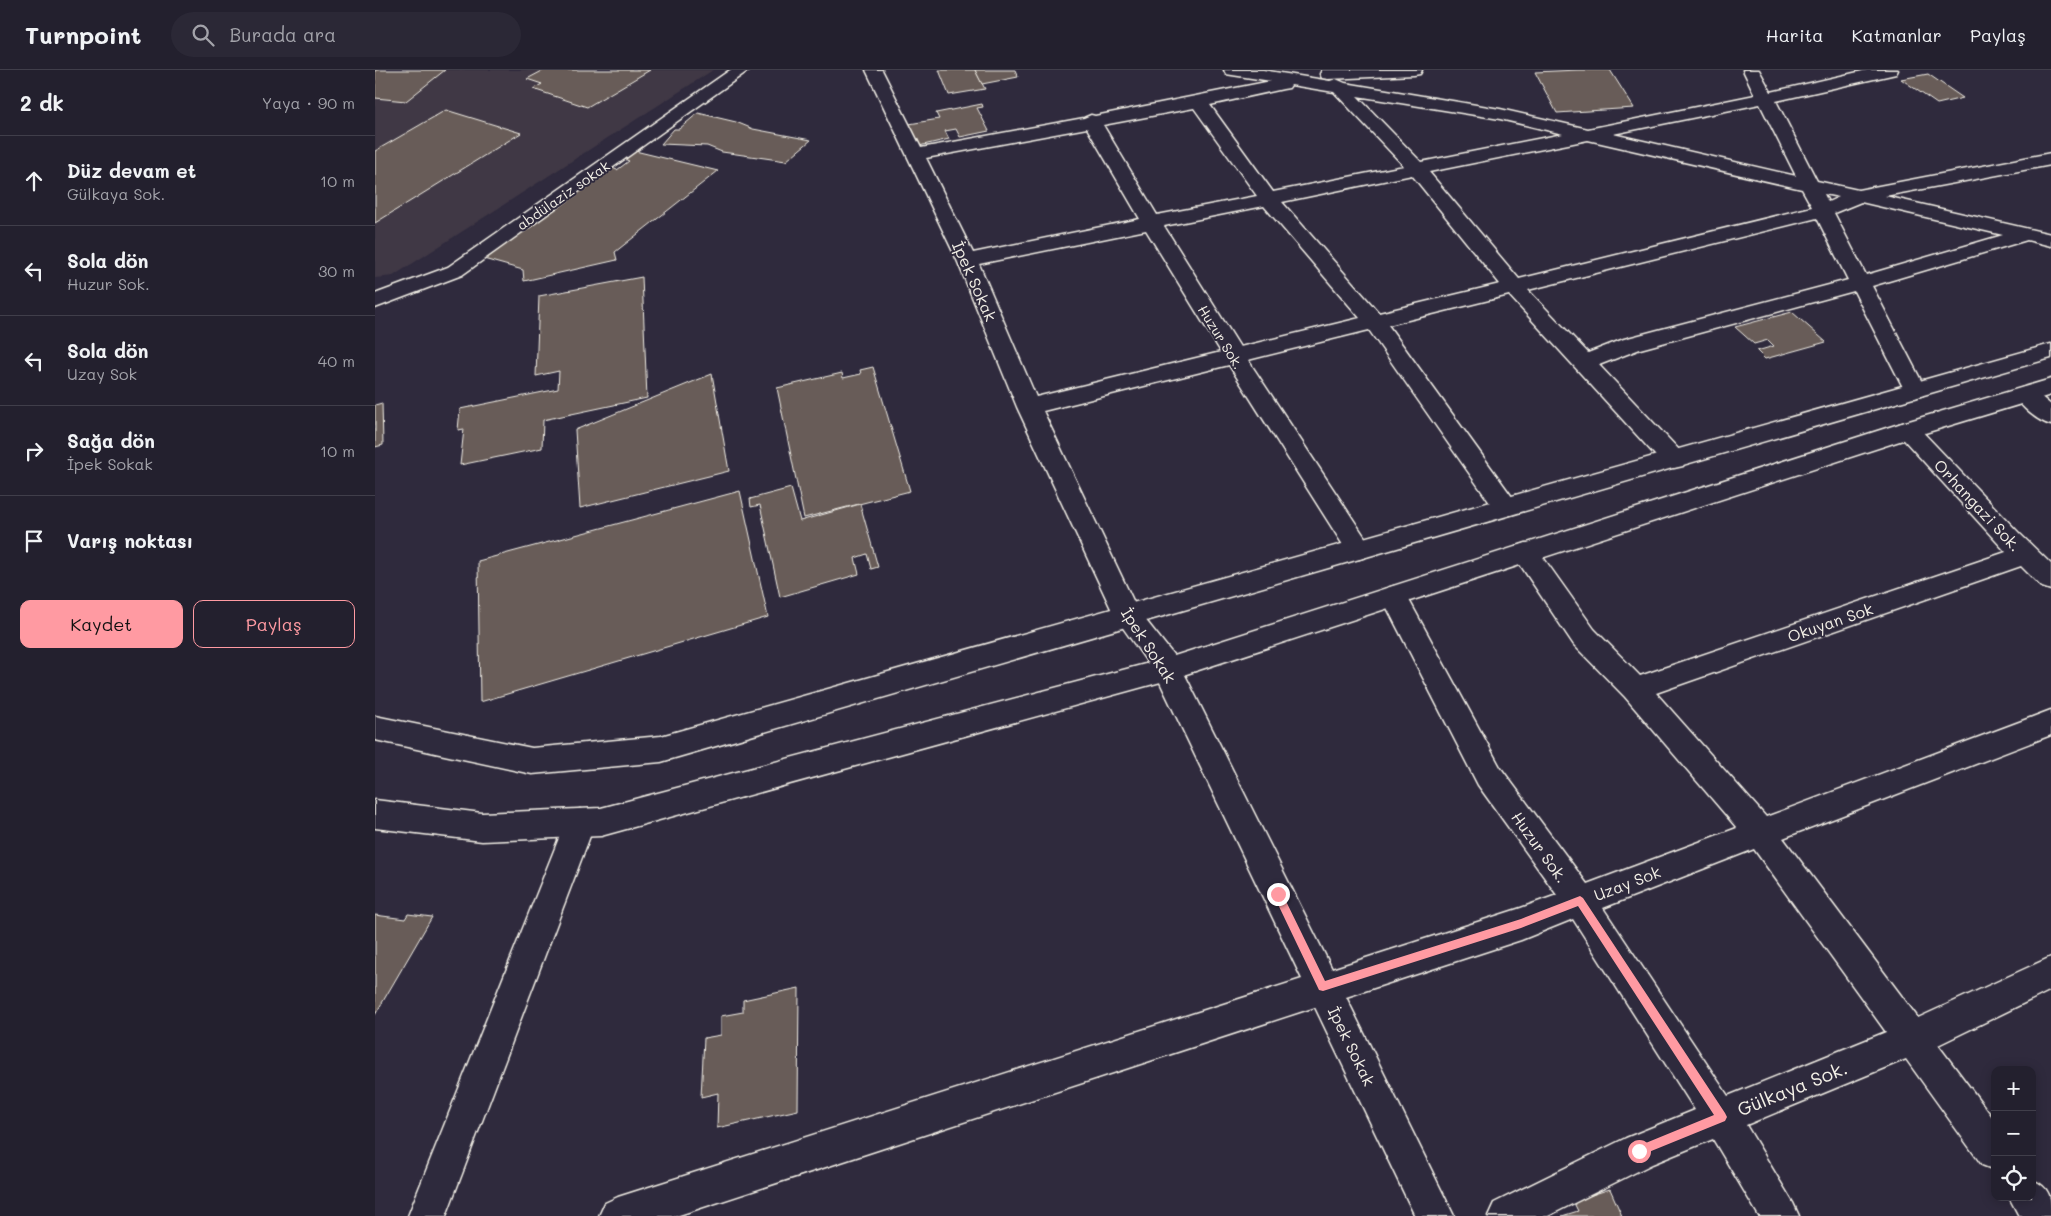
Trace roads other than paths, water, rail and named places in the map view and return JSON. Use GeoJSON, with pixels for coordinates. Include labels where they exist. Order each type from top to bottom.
{"type":"FeatureCollection","features":[{"type":"Feature","properties":{"kind":"street","name":"abdülaziz sokak"},"geometry":{"type":"LineString","coordinates":[[375,301],[455,271],[741,70]]}},
{"type":"Feature","properties":{"kind":"street","name":"İpek Sokak"},"geometry":{"type":"LineString","coordinates":[[874,70],[967,260],[1029,407],[1127,615],[1168,669],[1435,1216]]}},
{"type":"Feature","properties":{"kind":"street"},"geometry":{"type":"LineString","coordinates":[[1232,70],[1500,114],[2051,240]]}},
{"type":"Feature","properties":{"kind":"street"},"geometry":{"type":"LineString","coordinates":[[1322,72],[1414,70]]}},
{"type":"Feature","properties":{"kind":"street"},"geometry":{"type":"LineString","coordinates":[[1751,70],[1915,390]]}},
{"type":"Feature","properties":{"kind":"street"},"geometry":{"type":"LineString","coordinates":[[967,260],[1766,98],[1890,70]]}},
{"type":"Feature","properties":{"kind":"street"},"geometry":{"type":"LineString","coordinates":[[1322,72],[1341,88],[1416,168],[1514,287],[1674,460]]}},
{"type":"Feature","properties":{"kind":"street"},"geometry":{"type":"LineString","coordinates":[[916,154],[1091,120],[1199,102],[1298,80]]}},
{"type":"Feature","properties":{"kind":"street"},"geometry":{"type":"LineString","coordinates":[[1199,102],[1268,198],[1373,321],[1506,508]]}},
{"type":"Feature","properties":{"kind":"street","name":"Huzur Sok."},"geometry":{"type":"LineString","coordinates":[[1091,120],[1150,222],[1233,356],[1359,549]]}},
{"type":"Feature","properties":{"kind":"street"},"geometry":{"type":"LineString","coordinates":[[1029,407],[1824,210],[1862,196],[2051,159]]}},
{"type":"Feature","properties":{"kind":"street"},"geometry":{"type":"LineString","coordinates":[[1584,363],[1632,344],[1861,283],[2026,234]]}},
{"type":"Feature","properties":{"kind":"street"},"geometry":{"type":"LineString","coordinates":[[375,728],[532,761],[661,750],[2051,351]]}},
{"type":"Feature","properties":{"kind":"street"},"geometry":{"type":"LineString","coordinates":[[375,814],[482,827],[601,822],[1168,669],[1907,430],[2051,387]]}},
{"type":"Feature","properties":{"kind":"street"},"geometry":{"type":"LineString","coordinates":[[2025,395],[2051,417]]}},
{"type":"Feature","properties":{"kind":"street","name":"Orhangazi Sok."},"geometry":{"type":"LineString","coordinates":[[1907,430],[2051,580]]}},
{"type":"Feature","properties":{"kind":"street"},"geometry":{"type":"LineString","coordinates":[[1526,553],[1584,637],[1635,689],[1760,832],[1991,1147]]}},
{"type":"Feature","properties":{"kind":"street","name":"Okuyan Sok"},"geometry":{"type":"LineString","coordinates":[[1635,689],[2025,555]]}},
{"type":"Feature","properties":{"kind":"street","name":"Huzur Sok."},"geometry":{"type":"LineString","coordinates":[[1394,596],[1489,776],[1580,901],[1721,1117],[1780,1216]]}},
{"type":"Feature","properties":{"kind":"street","name":"Uzay Sok"},"geometry":{"type":"LineString","coordinates":[[618,1216],[1323,986],[1521,924],[2051,722]]}},
{"type":"Feature","properties":{"kind":"street"},"geometry":{"type":"LineString","coordinates":[[427,1216],[580,823]]}},
{"type":"Feature","properties":{"kind":"street","name":"Gülkaya Sok."},"geometry":{"type":"LineString","coordinates":[[1507,1216],[1639,1151],[1912,1039],[2051,974]]}},
{"type":"Feature","properties":{"kind":"street"},"geometry":{"type":"LineString","coordinates":[[2031,1201],[2042,1216]]}}]}
